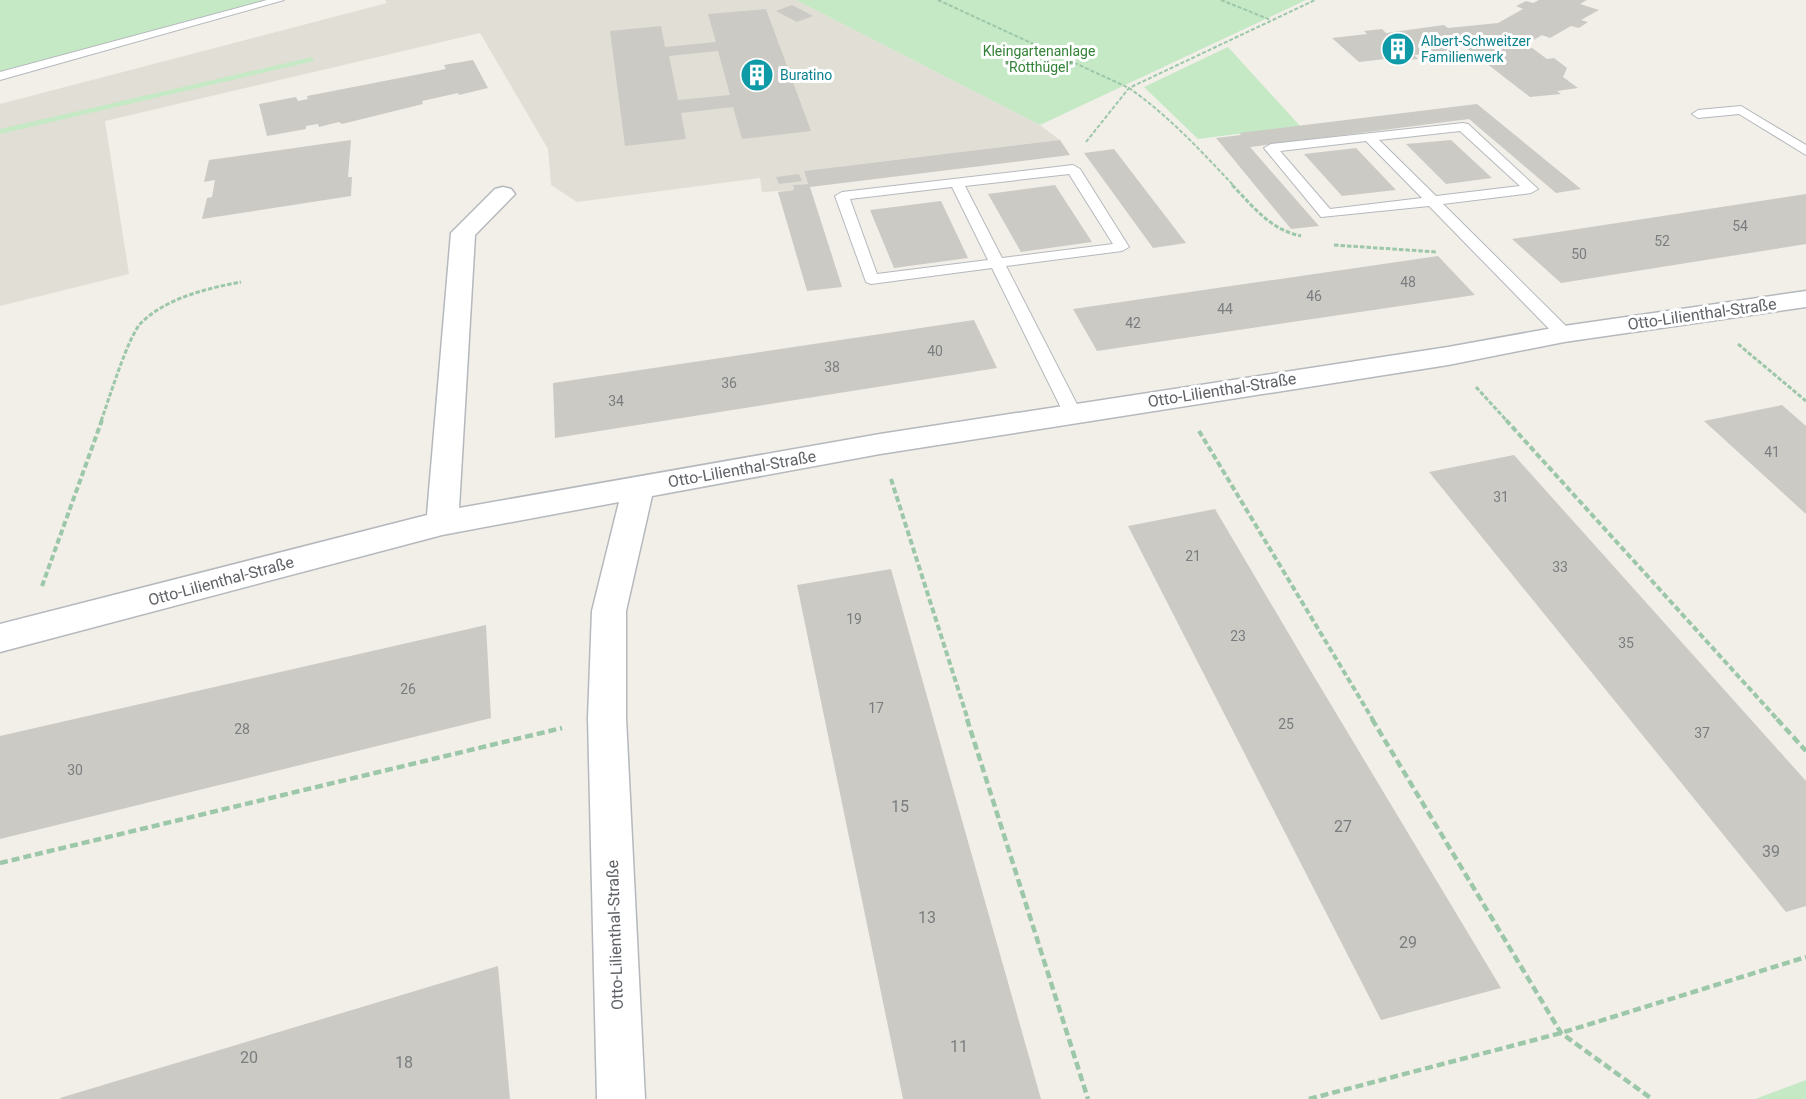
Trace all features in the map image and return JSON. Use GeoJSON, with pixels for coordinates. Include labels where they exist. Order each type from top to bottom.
{"type":"FeatureCollection","features":[{"type":"Feature","properties":{"kind":"street"},"geometry":{"type":"LineString","coordinates":[[442,523],[463,233],[503,194]]}},
{"type":"Feature","properties":{"kind":"street","name":"Otto-Lilienthal-Straße"},"geometry":{"type":"LineString","coordinates":[[13,635],[442,523],[880,444],[1448,356],[1564,334],[1806,299]]}},
{"type":"Feature","properties":{"kind":"street","name":"Otto-Lilienthal-Straße"},"geometry":{"type":"LineString","coordinates":[[621,1099],[607,718],[609,610],[638,487]]}},
{"type":"Feature","properties":{"kind":"lane"},"geometry":{"type":"LineString","coordinates":[[0,76],[279,0]]}},
{"type":"Feature","properties":{"kind":"lane"},"geometry":{"type":"LineString","coordinates":[[1698,114],[1741,110],[1806,151]]}},
{"type":"Feature","properties":{"kind":"lane"},"geometry":{"type":"LineString","coordinates":[[1462,127],[1531,189],[1326,214],[1271,148],[1369,137],[1462,127]]}},
{"type":"Feature","properties":{"kind":"lane"},"geometry":{"type":"LineString","coordinates":[[1369,137],[1564,334]]}},
{"type":"Feature","properties":{"kind":"lane"},"geometry":{"type":"LineString","coordinates":[[1073,169],[1122,247],[871,279],[842,196],[957,183],[1073,169]]}},
{"type":"Feature","properties":{"kind":"lane"},"geometry":{"type":"LineString","coordinates":[[957,183],[1073,414]]}},
{"type":"Feature","properties":{"kind":"path"},"geometry":{"type":"LineString","coordinates":[[938,0],[1129,88]]}},
{"type":"Feature","properties":{"kind":"path"},"geometry":{"type":"LineString","coordinates":[[1221,0],[1272,20]]}},
{"type":"Feature","properties":{"kind":"path"},"geometry":{"type":"LineString","coordinates":[[1073,169],[1075,156],[1129,88],[1315,0]]}},
{"type":"Feature","properties":{"kind":"path"},"geometry":{"type":"LineString","coordinates":[[13,635],[124,358],[141,323],[168,305],[212,287],[241,282]]}},
{"type":"Feature","properties":{"kind":"path"},"geometry":{"type":"LineString","coordinates":[[1702,315],[1806,401]]}},
{"type":"Feature","properties":{"kind":"path"},"geometry":{"type":"LineString","coordinates":[[1448,356],[1806,751]]}},
{"type":"Feature","properties":{"kind":"path"},"geometry":{"type":"LineString","coordinates":[[1178,397],[1561,1033],[1652,1099]]}},
{"type":"Feature","properties":{"kind":"path"},"geometry":{"type":"LineString","coordinates":[[880,444],[1088,1099]]}},
{"type":"Feature","properties":{"kind":"path"},"geometry":{"type":"LineString","coordinates":[[0,863],[607,718]]}},
{"type":"Feature","properties":{"kind":"path"},"geometry":{"type":"LineString","coordinates":[[1309,1099],[1561,1033],[1806,957]]}},
{"type":"Feature","properties":{"kind":"shaded area"},"geometry":{"type":"Polygon","coordinates":[[[385,0],[796,0],[1040,125],[1060,140],[804,171],[808,184],[793,185],[794,190],[762,192],[760,178],[577,202],[551,185],[548,149],[480,33],[105,121],[129,274],[0,306],[0,104],[387,3],[385,0]]]}},
{"type":"Feature","properties":{"kind":"green space"},"geometry":{"type":"Polygon","coordinates":[[[0,0],[278,0],[0,76],[0,0]]]}},
{"type":"Feature","properties":{"kind":"green space","name":"Kleingartenanlage ''Rotthügel''"},"geometry":{"type":"Polygon","coordinates":[[[796,0],[1306,0],[1040,125],[796,0]]]}},
{"type":"Feature","properties":{"kind":"green space"},"geometry":{"type":"Polygon","coordinates":[[[1228,47],[1300,126],[1198,139],[1144,87],[1228,47]]]}},
{"type":"Feature","properties":{"kind":"green space"},"geometry":{"type":"Polygon","coordinates":[[[312,57],[314,61],[0,134],[0,129],[312,57]]]}},
{"type":"Feature","properties":{"kind":"green space"},"geometry":{"type":"Polygon","coordinates":[[[1806,1080],[1806,1099],[1755,1099],[1806,1080]]]}},
{"type":"Feature","properties":{"kind":"building","name":"Albert-Schweitzer Familienwerk"},"geometry":{"type":"Polygon","coordinates":[[[1539,0],[1587,0],[1580,4],[1599,10],[1581,20],[1588,22],[1579,28],[1571,26],[1550,38],[1542,35],[1532,41],[1524,42],[1547,59],[1554,58],[1567,68],[1563,77],[1578,88],[1557,91],[1561,94],[1530,97],[1464,46],[1449,47],[1454,51],[1414,55],[1418,59],[1398,61],[1394,58],[1359,62],[1332,38],[1367,34],[1364,31],[1382,29],[1386,33],[1444,25],[1448,28],[1498,23],[1523,9],[1516,6],[1526,1],[1533,3],[1539,0]]]}},
{"type":"Feature","properties":{"kind":"building"},"geometry":{"type":"Polygon","coordinates":[[[792,5],[813,16],[797,22],[776,11],[792,5]]]}},
{"type":"Feature","properties":{"kind":"building","name":"Buratino"},"geometry":{"type":"Polygon","coordinates":[[[766,9],[811,131],[742,139],[733,107],[681,113],[686,139],[625,146],[610,31],[661,26],[665,47],[716,42],[708,14],[766,9]],[[718,51],[669,56],[678,100],[730,95],[718,51]]]}},
{"type":"Feature","properties":{"kind":"building"},"geometry":{"type":"Polygon","coordinates":[[[473,60],[488,88],[422,101],[423,104],[342,124],[339,122],[319,127],[318,124],[306,126],[306,129],[267,136],[259,104],[296,97],[298,101],[308,99],[307,96],[446,69],[444,65],[473,60]]]}},
{"type":"Feature","properties":{"kind":"building"},"geometry":{"type":"Polygon","coordinates":[[[1477,104],[1581,189],[1556,193],[1469,119],[1250,147],[1319,226],[1291,229],[1216,138],[1241,135],[1239,133],[1477,104]]]}},
{"type":"Feature","properties":{"kind":"building"},"geometry":{"type":"Polygon","coordinates":[[[351,140],[348,177],[352,177],[351,196],[202,219],[207,198],[212,197],[215,180],[204,182],[209,160],[351,140]]]}},
{"type":"Feature","properties":{"kind":"building"},"geometry":{"type":"Polygon","coordinates":[[[1060,140],[1070,155],[810,187],[842,287],[807,291],[778,192],[794,190],[793,185],[808,184],[804,171],[1060,140]]]}},
{"type":"Feature","properties":{"kind":"building"},"geometry":{"type":"Polygon","coordinates":[[[1451,140],[1492,178],[1446,184],[1406,144],[1451,140]]]}},
{"type":"Feature","properties":{"kind":"building"},"geometry":{"type":"Polygon","coordinates":[[[1356,148],[1396,190],[1342,196],[1304,154],[1356,148]]]}},
{"type":"Feature","properties":{"kind":"building"},"geometry":{"type":"Polygon","coordinates":[[[1114,149],[1186,243],[1153,248],[1084,153],[1114,149]]]}},
{"type":"Feature","properties":{"kind":"building"},"geometry":{"type":"Polygon","coordinates":[[[799,174],[802,181],[779,184],[776,177],[799,174]]]}},
{"type":"Feature","properties":{"kind":"building"},"geometry":{"type":"Polygon","coordinates":[[[1055,185],[1092,242],[1021,252],[988,194],[1055,185]]]}},
{"type":"Feature","properties":{"kind":"building"},"geometry":{"type":"Polygon","coordinates":[[[1806,194],[1806,244],[1561,283],[1512,239],[1806,194]]]}},
{"type":"Feature","properties":{"kind":"building"},"geometry":{"type":"Polygon","coordinates":[[[941,201],[968,258],[894,268],[870,210],[941,201]]]}},
{"type":"Feature","properties":{"kind":"building"},"geometry":{"type":"Polygon","coordinates":[[[1438,256],[1475,295],[1097,351],[1073,309],[1438,256]]]}},
{"type":"Feature","properties":{"kind":"building"},"geometry":{"type":"Polygon","coordinates":[[[974,320],[997,368],[555,438],[553,383],[974,320]]]}},
{"type":"Feature","properties":{"kind":"building"},"geometry":{"type":"Polygon","coordinates":[[[1782,405],[1806,426],[1806,514],[1704,421],[1782,405]]]}},
{"type":"Feature","properties":{"kind":"building"},"geometry":{"type":"Polygon","coordinates":[[[1514,455],[1806,781],[1806,906],[1786,912],[1429,472],[1514,455]]]}},
{"type":"Feature","properties":{"kind":"building"},"geometry":{"type":"Polygon","coordinates":[[[1215,509],[1501,988],[1381,1020],[1128,526],[1215,509]]]}},
{"type":"Feature","properties":{"kind":"building"},"geometry":{"type":"Polygon","coordinates":[[[891,569],[1041,1099],[903,1099],[797,585],[891,569]]]}},
{"type":"Feature","properties":{"kind":"building"},"geometry":{"type":"Polygon","coordinates":[[[486,625],[491,718],[0,839],[0,736],[486,625]]]}},
{"type":"Feature","properties":{"kind":"building"},"geometry":{"type":"Polygon","coordinates":[[[498,966],[510,1099],[60,1098],[498,966]]]}},
{"type":"Feature","properties":{"kind":"place","name":"Albert-Schweitzer Familienwerk"},"geometry":{"type":"Point","coordinates":[1398,49]}},
{"type":"Feature","properties":{"kind":"place","name":"Buratino"},"geometry":{"type":"Point","coordinates":[757,75]}}]}
